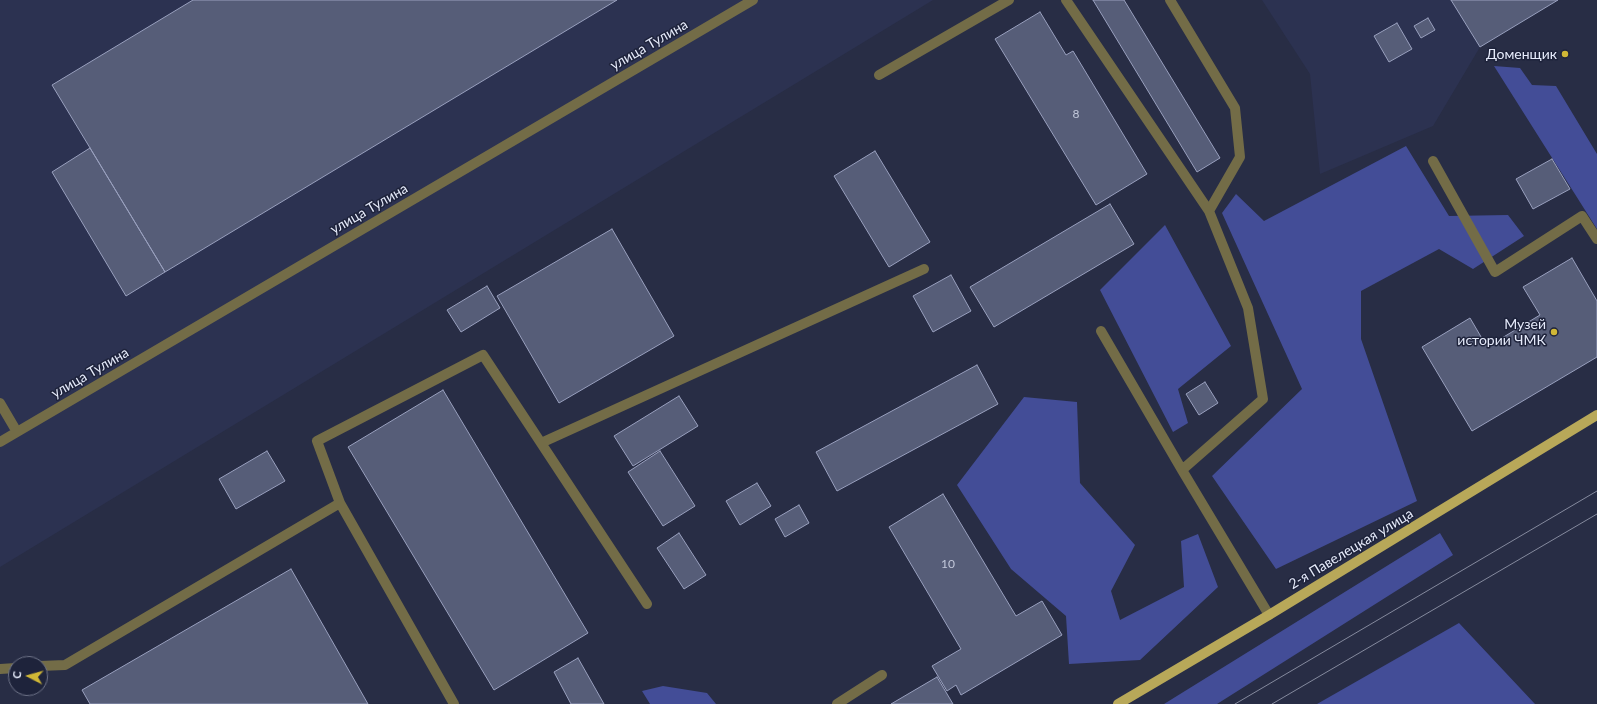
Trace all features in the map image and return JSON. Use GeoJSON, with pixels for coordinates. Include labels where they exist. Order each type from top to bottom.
{"type":"FeatureCollection","features":[{"type":"Feature","properties":{"kind":"main road","name":"2-я Павелецкая улица"},"geometry":{"type":"LineString","coordinates":[[1118,704],[1269,615],[1597,415]]}},
{"type":"Feature","properties":{"kind":"street","name":"улица Тулина"},"geometry":{"type":"LineString","coordinates":[[0,442],[753,0]]}},
{"type":"Feature","properties":{"kind":"street"},"geometry":{"type":"LineString","coordinates":[[879,75],[1009,0]]}},
{"type":"Feature","properties":{"kind":"street"},"geometry":{"type":"LineString","coordinates":[[1066,0],[1209,211],[1248,308],[1263,399],[1182,470]]}},
{"type":"Feature","properties":{"kind":"street"},"geometry":{"type":"LineString","coordinates":[[1170,0],[1235,108],[1240,156],[1209,211]]}},
{"type":"Feature","properties":{"kind":"street"},"geometry":{"type":"LineString","coordinates":[[1433,161],[1495,272],[1582,216],[1597,239]]}},
{"type":"Feature","properties":{"kind":"street"},"geometry":{"type":"LineString","coordinates":[[541,443],[924,270]]}},
{"type":"Feature","properties":{"kind":"street"},"geometry":{"type":"LineString","coordinates":[[1101,331],[1269,615]]}},
{"type":"Feature","properties":{"kind":"street"},"geometry":{"type":"LineString","coordinates":[[454,704],[340,503],[317,441],[483,354],[647,604]]}},
{"type":"Feature","properties":{"kind":"street"},"geometry":{"type":"LineString","coordinates":[[0,403],[17,432]]}},
{"type":"Feature","properties":{"kind":"street"},"geometry":{"type":"LineString","coordinates":[[48,666],[65,665],[340,503]]}},
{"type":"Feature","properties":{"kind":"street"},"geometry":{"type":"LineString","coordinates":[[837,704],[882,675]]}},
{"type":"Feature","properties":{"kind":"shaded area"},"geometry":{"type":"Polygon","coordinates":[[[0,0],[933,0],[0,567],[0,0]]]}},
{"type":"Feature","properties":{"kind":"shaded area"},"geometry":{"type":"Polygon","coordinates":[[[1262,0],[1558,0],[1480,47],[1433,126],[1320,174],[1310,74],[1262,0]]]}},
{"type":"Feature","properties":{"kind":"shaded area"},"geometry":{"type":"Polygon","coordinates":[[[1494,66],[1520,68],[1532,85],[1556,86],[1597,154],[1597,229],[1494,66]]]}},
{"type":"Feature","properties":{"kind":"shaded area"},"geometry":{"type":"Polygon","coordinates":[[[1406,146],[1449,216],[1508,215],[1524,236],[1473,269],[1439,249],[1361,291],[1361,339],[1417,501],[1276,569],[1212,476],[1302,389],[1222,213],[1236,194],[1264,221],[1406,146]]]}},
{"type":"Feature","properties":{"kind":"shaded area"},"geometry":{"type":"Polygon","coordinates":[[[1165,225],[1231,346],[1178,389],[1188,423],[1173,432],[1100,290],[1165,225]]]}},
{"type":"Feature","properties":{"kind":"shaded area"},"geometry":{"type":"Polygon","coordinates":[[[1024,397],[1077,402],[1080,483],[1135,545],[1111,591],[1120,620],[1184,587],[1181,541],[1198,534],[1218,587],[1140,660],[1069,664],[1066,616],[1011,569],[957,485],[1024,397]]]}},
{"type":"Feature","properties":{"kind":"shaded area"},"geometry":{"type":"Polygon","coordinates":[[[1440,533],[1453,555],[1217,704],[1164,704],[1440,533]]]}},
{"type":"Feature","properties":{"kind":"shaded area"},"geometry":{"type":"Polygon","coordinates":[[[1459,623],[1535,704],[1317,704],[1459,623]]]}},
{"type":"Feature","properties":{"kind":"shaded area"},"geometry":{"type":"Polygon","coordinates":[[[663,686],[707,693],[716,704],[650,704],[642,691],[663,686]]]}},
{"type":"Feature","properties":{"kind":"building"},"geometry":{"type":"Polygon","coordinates":[[[193,0],[617,0],[165,272],[52,85],[193,0]]]}},
{"type":"Feature","properties":{"kind":"building"},"geometry":{"type":"Polygon","coordinates":[[[1093,0],[1124,0],[1220,158],[1197,172],[1093,0]]]}},
{"type":"Feature","properties":{"kind":"building"},"geometry":{"type":"Polygon","coordinates":[[[1451,0],[1558,0],[1480,47],[1451,0]]]}},
{"type":"Feature","properties":{"kind":"building"},"geometry":{"type":"Polygon","coordinates":[[[1040,12],[1066,55],[1073,51],[1147,174],[1096,205],[995,39],[1040,12]]]}},
{"type":"Feature","properties":{"kind":"building"},"geometry":{"type":"Polygon","coordinates":[[[1428,18],[1435,30],[1421,38],[1414,26],[1428,18]]]}},
{"type":"Feature","properties":{"kind":"building"},"geometry":{"type":"Polygon","coordinates":[[[1397,23],[1412,49],[1389,62],[1374,36],[1397,23]]]}},
{"type":"Feature","properties":{"kind":"building"},"geometry":{"type":"Polygon","coordinates":[[[90,148],[165,272],[126,296],[52,172],[90,148]]]}},
{"type":"Feature","properties":{"kind":"building"},"geometry":{"type":"Polygon","coordinates":[[[875,151],[930,242],[889,267],[834,176],[875,151]]]}},
{"type":"Feature","properties":{"kind":"building"},"geometry":{"type":"Polygon","coordinates":[[[1552,159],[1570,189],[1533,209],[1516,179],[1552,159]]]}},
{"type":"Feature","properties":{"kind":"building"},"geometry":{"type":"Polygon","coordinates":[[[1110,204],[1134,244],[994,327],[970,287],[1110,204]]]}},
{"type":"Feature","properties":{"kind":"building"},"geometry":{"type":"Polygon","coordinates":[[[612,229],[674,336],[559,403],[497,296],[612,229]]]}},
{"type":"Feature","properties":{"kind":"building","name":"Музей истории ЧМК"},"geometry":{"type":"Polygon","coordinates":[[[1572,258],[1597,301],[1597,357],[1472,431],[1422,347],[1470,318],[1487,347],[1540,315],[1523,287],[1572,258]]]}},
{"type":"Feature","properties":{"kind":"building"},"geometry":{"type":"Polygon","coordinates":[[[951,275],[971,311],[933,332],[913,296],[951,275]]]}},
{"type":"Feature","properties":{"kind":"building"},"geometry":{"type":"Polygon","coordinates":[[[487,286],[500,308],[461,332],[447,310],[487,286]]]}},
{"type":"Feature","properties":{"kind":"building"},"geometry":{"type":"Polygon","coordinates":[[[977,365],[998,404],[837,491],[816,452],[977,365]]]}},
{"type":"Feature","properties":{"kind":"building"},"geometry":{"type":"Polygon","coordinates":[[[1205,382],[1218,403],[1199,415],[1186,394],[1205,382]]]}},
{"type":"Feature","properties":{"kind":"building"},"geometry":{"type":"Polygon","coordinates":[[[443,390],[588,633],[494,690],[348,447],[443,390]]]}},
{"type":"Feature","properties":{"kind":"building"},"geometry":{"type":"Polygon","coordinates":[[[679,396],[698,426],[633,466],[614,436],[679,396]]]}},
{"type":"Feature","properties":{"kind":"building"},"geometry":{"type":"Polygon","coordinates":[[[267,451],[285,481],[236,509],[219,479],[267,451]]]}},
{"type":"Feature","properties":{"kind":"building"},"geometry":{"type":"Polygon","coordinates":[[[660,451],[695,506],[663,526],[628,472],[660,451]]]}},
{"type":"Feature","properties":{"kind":"building"},"geometry":{"type":"Polygon","coordinates":[[[757,483],[771,506],[740,525],[726,501],[757,483]]]}},
{"type":"Feature","properties":{"kind":"building"},"geometry":{"type":"Polygon","coordinates":[[[943,494],[1016,616],[1042,601],[1062,635],[961,695],[956,685],[947,691],[932,666],[961,649],[889,527],[943,494]]]}},
{"type":"Feature","properties":{"kind":"building"},"geometry":{"type":"Polygon","coordinates":[[[799,505],[809,523],[785,537],[775,519],[799,505]]]}},
{"type":"Feature","properties":{"kind":"building"},"geometry":{"type":"Polygon","coordinates":[[[679,533],[706,575],[684,589],[657,548],[679,533]]]}},
{"type":"Feature","properties":{"kind":"building"},"geometry":{"type":"Polygon","coordinates":[[[291,569],[368,704],[90,704],[82,690],[291,569]]]}},
{"type":"Feature","properties":{"kind":"building"},"geometry":{"type":"Polygon","coordinates":[[[578,658],[604,704],[571,704],[554,672],[578,658]]]}},
{"type":"Feature","properties":{"kind":"building"},"geometry":{"type":"Polygon","coordinates":[[[937,677],[953,704],[891,704],[937,677]]]}},
{"type":"Feature","properties":{"kind":"tram line"},"geometry":{"type":"LineString","coordinates":[[1235,704],[1597,491]]}},
{"type":"Feature","properties":{"kind":"tram line"},"geometry":{"type":"LineString","coordinates":[[1272,704],[1597,514]]}},
{"type":"Feature","properties":{"kind":"place","name":"Доменщик"},"geometry":{"type":"Point","coordinates":[1565,54]}},
{"type":"Feature","properties":{"kind":"place","name":"Музей истории ЧМК"},"geometry":{"type":"Point","coordinates":[1554,332]}}]}
